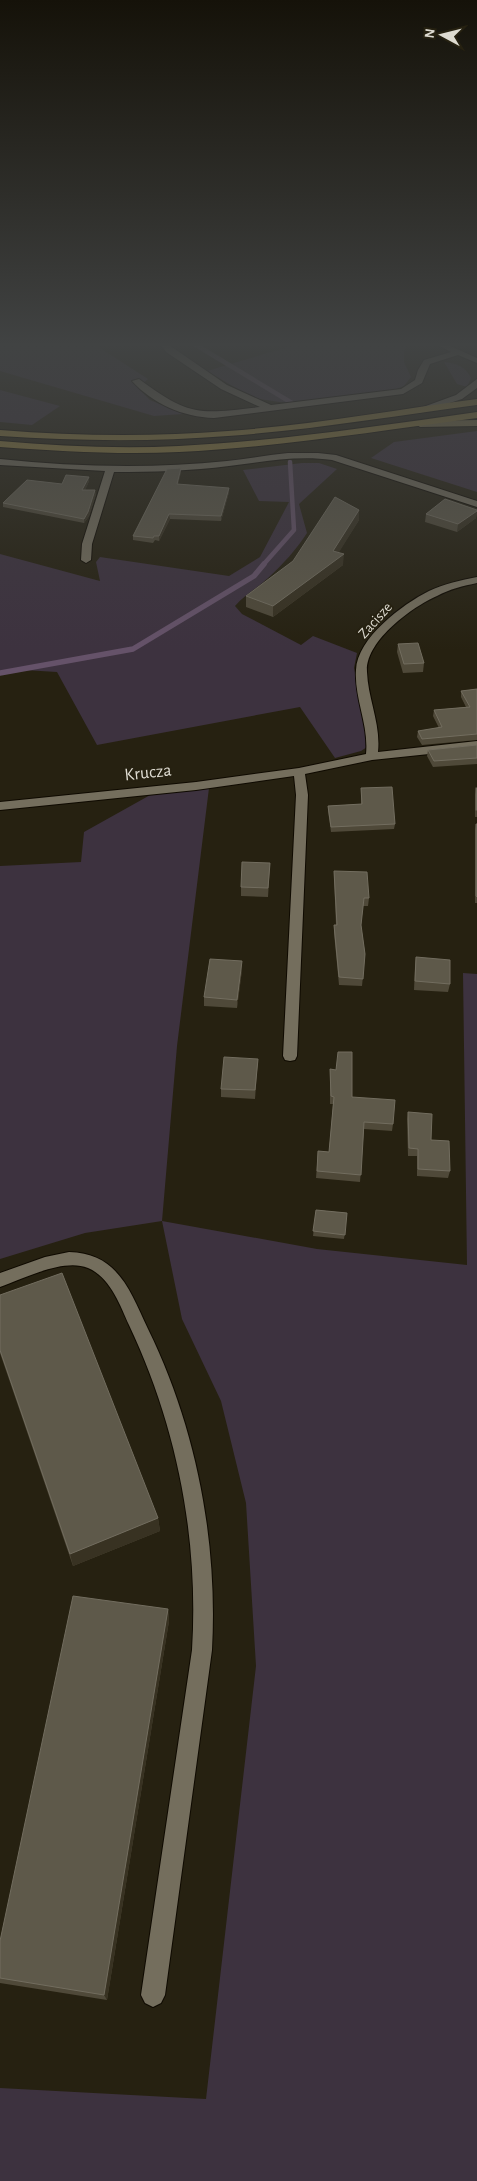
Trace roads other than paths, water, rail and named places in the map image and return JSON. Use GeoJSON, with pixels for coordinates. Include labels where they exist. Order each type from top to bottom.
{"type":"FeatureCollection","features":[{"type":"Feature","properties":{"kind":"main road"},"geometry":{"type":"LineString","coordinates":[[36,447],[78,450],[209,447]]}},
{"type":"Feature","properties":{"kind":"street"},"geometry":{"type":"LineString","coordinates":[[0,462],[64,468],[110,469],[207,466],[312,455],[333,457],[477,504]]}},
{"type":"Feature","properties":{"kind":"street"},"geometry":{"type":"LineString","coordinates":[[86,560],[87,544],[110,469]]}},
{"type":"Feature","properties":{"kind":"street","name":"Zacisze"},"geometry":{"type":"LineString","coordinates":[[372,756],[373,741],[361,671],[364,657],[372,644],[398,614],[413,604],[451,586],[477,580]]}},
{"type":"Feature","properties":{"kind":"street","name":"Krucza"},"geometry":{"type":"LineString","coordinates":[[0,806],[196,786],[299,772],[372,756],[477,745]]}},
{"type":"Feature","properties":{"kind":"street"},"geometry":{"type":"LineString","coordinates":[[290,1056],[302,795],[299,772]]}},
{"type":"Feature","properties":{"kind":"street"},"geometry":{"type":"LineString","coordinates":[[0,1280],[46,1263],[72,1260],[91,1262],[115,1280],[145,1339],[180,1435],[196,1514],[203,1586],[202,1650],[153,1995]]}},
{"type":"Feature","properties":{"kind":"waterway"},"geometry":{"type":"LineString","coordinates":[[263,565],[294,530],[290,462]]}},
{"type":"Feature","properties":{"kind":"waterway"},"geometry":{"type":"LineString","coordinates":[[0,673],[133,649],[254,576],[264,564]]}}]}
